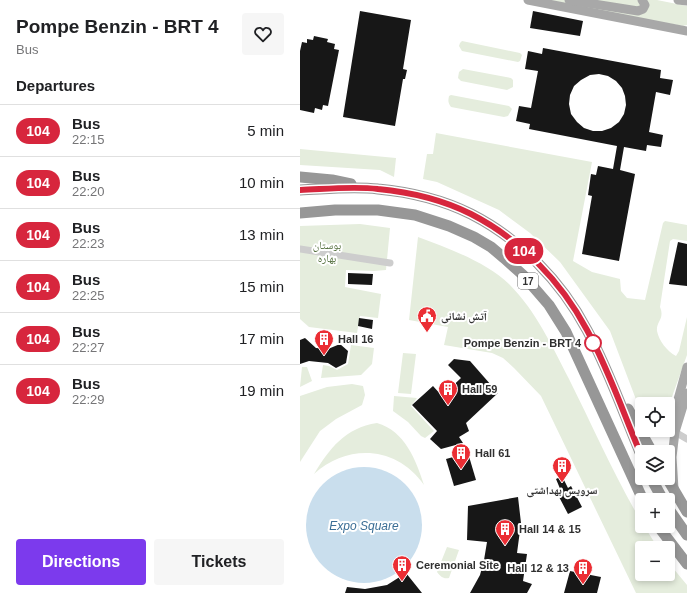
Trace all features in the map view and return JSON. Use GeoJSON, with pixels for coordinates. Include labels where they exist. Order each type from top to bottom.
{"type":"FeatureCollection","features":[{"type":"Feature","properties":{"kind":"highway"},"geometry":{"type":"LineString","coordinates":[[300,177],[332,180],[377,189]]}},
{"type":"Feature","properties":{"kind":"highway","name":"17"},"geometry":{"type":"LineString","coordinates":[[300,190],[377,189],[407,193],[437,201],[470,214],[501,232],[534,260],[566,296],[587,330],[603,363],[637,445]]}},
{"type":"Feature","properties":{"kind":"highway","name":"17"},"geometry":{"type":"LineString","coordinates":[[300,212],[378,210],[415,215],[449,226],[474,238],[490,247],[504,258],[523,275],[549,305],[566,332],[640,493]]}},
{"type":"Feature","properties":{"kind":"highway"},"geometry":{"type":"LineString","coordinates":[[603,363],[635,418]]}},
{"type":"Feature","properties":{"kind":"highway"},"geometry":{"type":"LineString","coordinates":[[671,485],[687,512]]}},
{"type":"Feature","properties":{"kind":"highway"},"geometry":{"type":"LineString","coordinates":[[675,518],[687,535]]}},
{"type":"Feature","properties":{"kind":"highway"},"geometry":{"type":"LineString","coordinates":[[663,533],[687,564]]}},
{"type":"Feature","properties":{"kind":"main road"},"geometry":{"type":"LineString","coordinates":[[528,0],[687,31]]}},
{"type":"Feature","properties":{"kind":"main road"},"geometry":{"type":"LineString","coordinates":[[569,0],[633,11],[643,9],[645,5],[642,0]]}},
{"type":"Feature","properties":{"kind":"main road"},"geometry":{"type":"LineString","coordinates":[[678,0],[687,1]]}},
{"type":"Feature","properties":{"kind":"main road"},"geometry":{"type":"LineString","coordinates":[[675,410],[687,368]]}},
{"type":"Feature","properties":{"kind":"main road"},"geometry":{"type":"LineString","coordinates":[[675,432],[687,393]]}},
{"type":"Feature","properties":{"kind":"main road"},"geometry":{"type":"LineString","coordinates":[[674,437],[672,457],[674,489]]}},
{"type":"Feature","properties":{"kind":"street"},"geometry":{"type":"LineString","coordinates":[[300,249],[390,263]]}},
{"type":"Feature","properties":{"kind":"street"},"geometry":{"type":"LineString","coordinates":[[675,432],[687,439]]}},
{"type":"Feature","properties":{"kind":"green space"},"geometry":{"type":"Polygon","coordinates":[[[541,0],[657,0],[687,6],[687,25],[683,26],[541,0]]]}},
{"type":"Feature","properties":{"kind":"green space"},"geometry":{"type":"Polygon","coordinates":[[[462,41],[520,53],[522,55],[520,61],[518,62],[462,51],[459,46],[462,41]]]}},
{"type":"Feature","properties":{"kind":"green space"},"geometry":{"type":"Polygon","coordinates":[[[463,69],[511,78],[513,80],[513,87],[507,90],[461,81],[458,78],[459,72],[463,69]]]}},
{"type":"Feature","properties":{"kind":"green space"},"geometry":{"type":"Polygon","coordinates":[[[451,95],[509,106],[512,109],[508,116],[504,117],[451,107],[448,101],[449,96],[451,95]]]}},
{"type":"Feature","properties":{"kind":"green space"},"geometry":{"type":"Polygon","coordinates":[[[436,133],[592,162],[573,261],[592,272],[620,279],[621,291],[627,298],[645,300],[663,223],[665,221],[687,225],[687,241],[673,239],[670,241],[660,307],[662,314],[657,328],[658,335],[664,345],[676,356],[679,351],[687,317],[687,355],[672,397],[635,397],[610,331],[560,262],[530,233],[499,210],[437,182],[423,179],[427,154],[433,154],[436,133]]]}},
{"type":"Feature","properties":{"kind":"green space"},"geometry":{"type":"Polygon","coordinates":[[[300,149],[396,158],[394,177],[380,170],[300,165],[300,149]]]}},
{"type":"Feature","properties":{"kind":"green space","name":"بوستان بهاره"},"geometry":{"type":"Polygon","coordinates":[[[360,224],[390,228],[386,270],[346,270],[345,287],[381,294],[378,318],[360,316],[357,333],[309,327],[300,319],[300,226],[360,224]]]}},
{"type":"Feature","properties":{"kind":"green space"},"geometry":{"type":"Polygon","coordinates":[[[418,237],[478,262],[500,276],[509,284],[519,294],[543,329],[578,397],[613,470],[635,511],[635,533],[648,533],[654,541],[635,541],[635,581],[675,581],[675,570],[687,585],[687,593],[636,593],[541,396],[514,368],[503,358],[492,353],[444,345],[448,327],[409,320],[418,237]]]}},
{"type":"Feature","properties":{"kind":"green space"},"geometry":{"type":"Polygon","coordinates":[[[351,345],[374,348],[372,364],[361,375],[321,378],[323,365],[337,370],[348,364],[351,345]]]}},
{"type":"Feature","properties":{"kind":"green space"},"geometry":{"type":"Polygon","coordinates":[[[403,353],[416,354],[411,394],[398,393],[403,353]]]}},
{"type":"Feature","properties":{"kind":"green space"},"geometry":{"type":"Polygon","coordinates":[[[302,367],[307,367],[312,381],[300,387],[302,367]]]}},
{"type":"Feature","properties":{"kind":"green space"},"geometry":{"type":"Polygon","coordinates":[[[352,384],[363,386],[365,395],[362,405],[336,419],[320,431],[300,462],[300,396],[327,387],[352,384]]]}},
{"type":"Feature","properties":{"kind":"green space"},"geometry":{"type":"Polygon","coordinates":[[[394,396],[417,398],[411,406],[434,431],[425,438],[421,436],[408,422],[393,411],[394,396]]]}},
{"type":"Feature","properties":{"kind":"green space"},"geometry":{"type":"Polygon","coordinates":[[[377,423],[387,427],[402,440],[413,457],[424,485],[413,472],[400,462],[386,456],[372,453],[342,457],[327,464],[314,474],[326,456],[347,434],[356,429],[377,423]]]}},
{"type":"Feature","properties":{"kind":"green space"},"geometry":{"type":"Polygon","coordinates":[[[447,547],[459,550],[449,578],[444,578],[437,572],[447,547]]]}},
{"type":"Feature","properties":{"kind":"water","name":"Expo Square"},"geometry":{"type":"Polygon","coordinates":[[[364,467],[386,471],[405,484],[418,503],[422,525],[418,547],[405,566],[386,579],[364,583],[342,579],[323,566],[310,547],[306,525],[310,503],[323,484],[342,471],[364,467]]]}},
{"type":"Feature","properties":{"kind":"building"},"geometry":{"type":"Polygon","coordinates":[[[360,11],[411,20],[403,69],[407,70],[405,79],[403,79],[395,126],[343,117],[360,11]]]}},
{"type":"Feature","properties":{"kind":"building"},"geometry":{"type":"Polygon","coordinates":[[[533,11],[583,21],[580,36],[530,28],[533,11]]]}},
{"type":"Feature","properties":{"kind":"building"},"geometry":{"type":"Polygon","coordinates":[[[314,36],[328,39],[327,42],[335,44],[334,49],[339,50],[328,106],[323,105],[322,110],[315,108],[314,113],[300,110],[300,51],[302,42],[307,43],[307,39],[313,40],[314,36]]]}},
{"type":"Feature","properties":{"kind":"building"},"geometry":{"type":"Polygon","coordinates":[[[543,48],[661,70],[660,78],[673,80],[670,95],[656,92],[649,132],[663,135],[661,147],[647,145],[646,151],[624,147],[620,170],[635,174],[619,261],[582,254],[592,196],[588,195],[591,174],[596,175],[598,166],[613,169],[617,146],[529,129],[530,124],[516,121],[519,106],[531,108],[538,71],[525,69],[528,51],[542,54],[543,48]],[[599,74],[590,75],[574,86],[570,95],[569,104],[571,114],[584,128],[593,131],[602,131],[611,128],[619,122],[624,114],[626,105],[622,88],[616,81],[608,76],[599,74]]]}},
{"type":"Feature","properties":{"kind":"building"},"geometry":{"type":"Polygon","coordinates":[[[678,242],[687,244],[687,286],[669,284],[678,242]]]}},
{"type":"Feature","properties":{"kind":"building"},"geometry":{"type":"Polygon","coordinates":[[[348,273],[373,274],[372,285],[348,284],[348,273]]]}},
{"type":"Feature","properties":{"kind":"building"},"geometry":{"type":"Polygon","coordinates":[[[359,318],[373,320],[372,329],[358,326],[359,318]]]}},
{"type":"Feature","properties":{"kind":"building","name":"Hall 16"},"geometry":{"type":"Polygon","coordinates":[[[305,338],[316,348],[328,349],[340,344],[348,351],[346,363],[336,368],[328,363],[309,361],[300,364],[300,340],[305,338]]]}},
{"type":"Feature","properties":{"kind":"building"},"geometry":{"type":"Polygon","coordinates":[[[454,359],[470,361],[498,393],[466,423],[469,431],[459,437],[463,443],[441,449],[430,439],[437,431],[412,405],[433,386],[442,396],[461,378],[448,365],[454,359]]]}},
{"type":"Feature","properties":{"kind":"building","name":"Hall 61"},"geometry":{"type":"Polygon","coordinates":[[[468,453],[476,480],[454,486],[446,459],[468,453]]]}},
{"type":"Feature","properties":{"kind":"building"},"geometry":{"type":"Polygon","coordinates":[[[562,476],[568,488],[571,486],[582,507],[568,514],[557,493],[561,491],[556,479],[562,476]]]}},
{"type":"Feature","properties":{"kind":"building","name":"Hall 14 & 15"},"geometry":{"type":"Polygon","coordinates":[[[518,497],[521,523],[517,553],[527,554],[523,581],[532,584],[527,593],[470,593],[480,575],[487,542],[467,540],[468,506],[518,497]]]}},
{"type":"Feature","properties":{"kind":"building","name":"Hall 12 & 13"},"geometry":{"type":"Polygon","coordinates":[[[570,571],[601,577],[597,593],[564,593],[570,571]]]}},
{"type":"Feature","properties":{"kind":"building","name":"Ceremonial Site"},"geometry":{"type":"Polygon","coordinates":[[[406,573],[422,593],[345,593],[347,587],[365,589],[387,585],[406,573]]]}},
{"type":"Feature","properties":{"kind":"bus line","name":"104"},"geometry":{"type":"LineString","coordinates":[[300,190],[357,188],[407,193],[437,201],[470,214],[501,232],[534,260],[566,296],[587,330],[603,363],[637,445]]}},
{"type":"Feature","properties":{"kind":"place","name":"آتش نشانی"},"geometry":{"type":"Point","coordinates":[427,333]}},
{"type":"Feature","properties":{"kind":"place","name":"Pompe Benzin - BRT 4"},"geometry":{"type":"Point","coordinates":[593,343]}},
{"type":"Feature","properties":{"kind":"place","name":"Hall 16"},"geometry":{"type":"Point","coordinates":[324,356]}},
{"type":"Feature","properties":{"kind":"place","name":"Hall 59"},"geometry":{"type":"Point","coordinates":[448,406]}},
{"type":"Feature","properties":{"kind":"place","name":"Hall 61"},"geometry":{"type":"Point","coordinates":[461,470]}},
{"type":"Feature","properties":{"kind":"place","name":"سرویس بهداشتی"},"geometry":{"type":"Point","coordinates":[562,483]}},
{"type":"Feature","properties":{"kind":"place","name":"Hall 14 & 15"},"geometry":{"type":"Point","coordinates":[505,546]}},
{"type":"Feature","properties":{"kind":"place","name":"Ceremonial Site"},"geometry":{"type":"Point","coordinates":[402,582]}},
{"type":"Feature","properties":{"kind":"place","name":"Hall 12 & 13"},"geometry":{"type":"Point","coordinates":[583,585]}}]}
